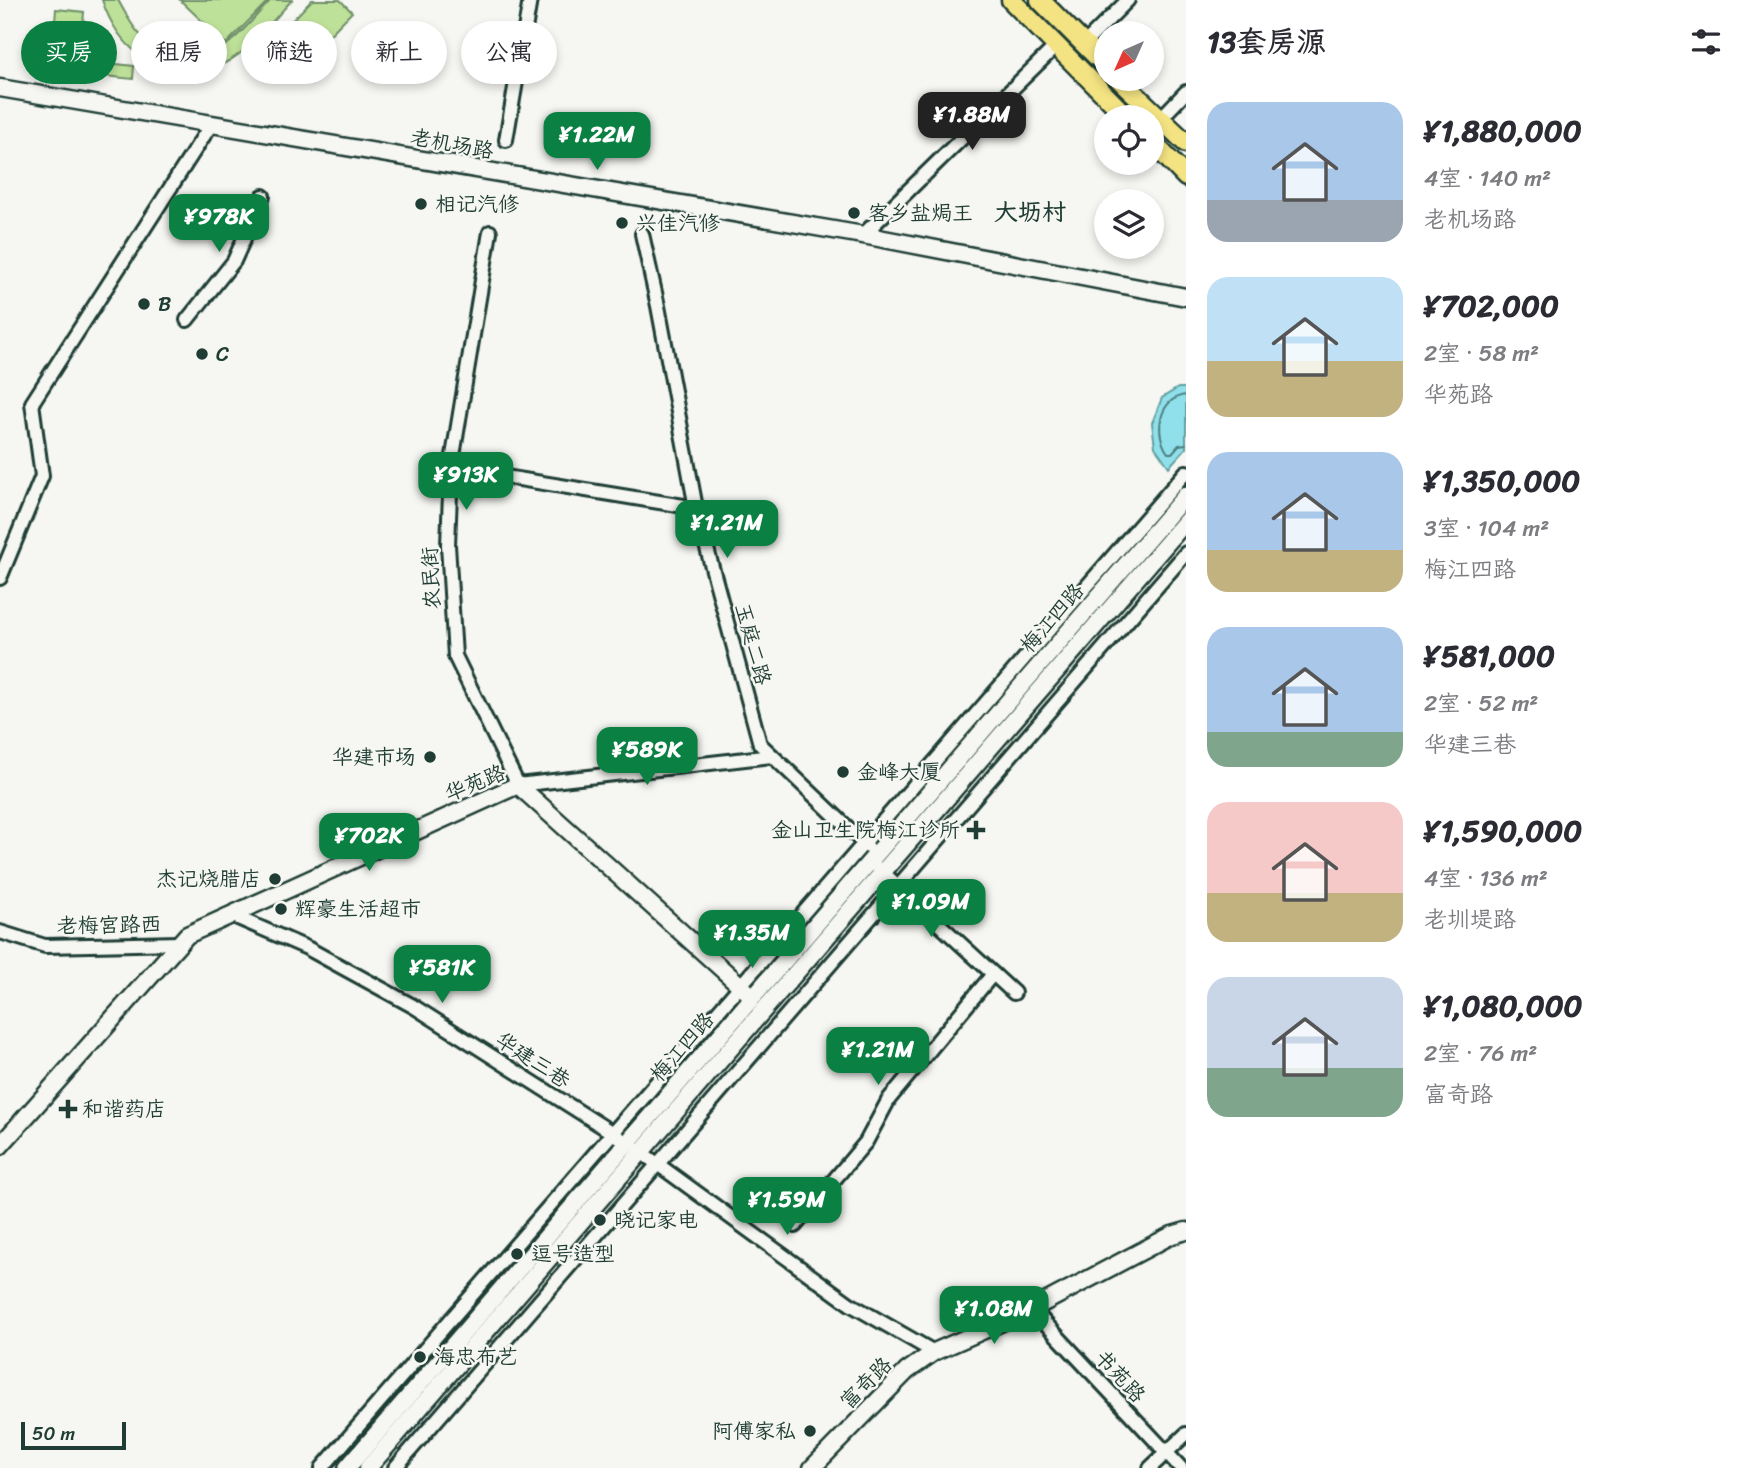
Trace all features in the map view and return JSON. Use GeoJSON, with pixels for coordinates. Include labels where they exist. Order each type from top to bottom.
{"type":"FeatureCollection","features":[{"type":"Feature","properties":{"kind":"main road"},"geometry":{"type":"LineString","coordinates":[[1012,0],[1115,105]]}},
{"type":"Feature","properties":{"kind":"main road"},"geometry":{"type":"LineString","coordinates":[[1040,0],[1094,54]]}},
{"type":"Feature","properties":{"kind":"main road"},"geometry":{"type":"LineString","coordinates":[[1131,91],[1144,105]]}},
{"type":"Feature","properties":{"kind":"main road"},"geometry":{"type":"LineString","coordinates":[[1164,124],[1186,143]]}},
{"type":"Feature","properties":{"kind":"main road"},"geometry":{"type":"LineString","coordinates":[[1164,154],[1186,177]]}},
{"type":"Feature","properties":{"kind":"street"},"geometry":{"type":"LineString","coordinates":[[506,141],[530,0]]}},
{"type":"Feature","properties":{"kind":"street"},"geometry":{"type":"LineString","coordinates":[[1084,44],[1128,0]]}},
{"type":"Feature","properties":{"kind":"street"},"geometry":{"type":"LineString","coordinates":[[863,235],[1057,45]]}},
{"type":"Feature","properties":{"kind":"street","name":"老机场路"},"geometry":{"type":"LineString","coordinates":[[0,88],[863,235],[1186,298]]}},
{"type":"Feature","properties":{"kind":"street"},"geometry":{"type":"LineString","coordinates":[[1164,115],[1186,92]]}},
{"type":"Feature","properties":{"kind":"street"},"geometry":{"type":"LineString","coordinates":[[0,578],[42,476],[32,403],[212,123]]}},
{"type":"Feature","properties":{"kind":"street"},"geometry":{"type":"LineString","coordinates":[[187,320],[234,261],[263,196]]}},
{"type":"Feature","properties":{"kind":"street","name":"农民街"},"geometry":{"type":"LineString","coordinates":[[489,232],[451,468],[448,545],[455,656],[519,785]]}},
{"type":"Feature","properties":{"kind":"street","name":"玉庭二路"},"geometry":{"type":"LineString","coordinates":[[642,234],[696,508],[760,744],[873,858],[1014,993]]}},
{"type":"Feature","properties":{"kind":"street"},"geometry":{"type":"LineString","coordinates":[[451,468],[696,508]]}},
{"type":"Feature","properties":{"kind":"street"},"geometry":{"type":"LineString","coordinates":[[322,1468],[1186,472]]}},
{"type":"Feature","properties":{"kind":"street","name":"梅江四路"},"geometry":{"type":"LineString","coordinates":[[347,1468],[1186,495]]}},
{"type":"Feature","properties":{"kind":"street","name":"梅江四路"},"geometry":{"type":"LineString","coordinates":[[368,1468],[1186,522]]}},
{"type":"Feature","properties":{"kind":"street"},"geometry":{"type":"LineString","coordinates":[[395,1468],[1186,553]]}},
{"type":"Feature","properties":{"kind":"street"},"geometry":{"type":"LineString","coordinates":[[519,785],[772,755]]}},
{"type":"Feature","properties":{"kind":"street","name":"华苑路"},"geometry":{"type":"LineString","coordinates":[[0,1146],[187,935],[519,785],[753,997]]}},
{"type":"Feature","properties":{"kind":"street","name":"华建三巷"},"geometry":{"type":"LineString","coordinates":[[231,915],[307,948],[413,1006],[627,1143],[850,1304],[934,1352]]}},
{"type":"Feature","properties":{"kind":"street","name":"老梅宮路西"},"geometry":{"type":"LineString","coordinates":[[0,932],[45,946],[180,943]]}},
{"type":"Feature","properties":{"kind":"street"},"geometry":{"type":"LineString","coordinates":[[795,1226],[866,1142],[889,1099],[993,974]]}},
{"type":"Feature","properties":{"kind":"street","name":"富奇路"},"geometry":{"type":"LineString","coordinates":[[812,1468],[907,1371],[934,1352],[1032,1309],[1172,1235],[1186,1231]]}},
{"type":"Feature","properties":{"kind":"street","name":"书苑路"},"geometry":{"type":"LineString","coordinates":[[1032,1309],[1181,1468]]}},
{"type":"Feature","properties":{"kind":"street"},"geometry":{"type":"LineString","coordinates":[[1150,1468],[1186,1434]]}},
{"type":"Feature","properties":{"kind":"green space"},"geometry":{"type":"Polygon","coordinates":[[[102,0],[118,0],[131,22],[131,48],[117,30],[117,21],[111,21],[102,0]]]}},
{"type":"Feature","properties":{"kind":"green space"},"geometry":{"type":"Polygon","coordinates":[[[180,0],[269,0],[248,21],[241,21],[241,29],[227,43],[227,21],[202,21],[180,0]]]}},
{"type":"Feature","properties":{"kind":"green space"},"geometry":{"type":"Polygon","coordinates":[[[271,0],[292,0],[272,21],[251,21],[271,0]]]}},
{"type":"Feature","properties":{"kind":"green space"},"geometry":{"type":"Polygon","coordinates":[[[312,0],[340,0],[352,12],[337,27],[337,21],[292,21],[312,0]]]}},
{"type":"Feature","properties":{"kind":"green space"},"geometry":{"type":"Polygon","coordinates":[[[56,9],[84,12],[83,21],[55,21],[56,9]]]}},
{"type":"Feature","properties":{"kind":"green space"},"geometry":{"type":"Polygon","coordinates":[[[241,32],[241,52],[227,62],[227,44],[241,32]]]}},
{"type":"Feature","properties":{"kind":"green space"},"geometry":{"type":"Polygon","coordinates":[[[117,64],[131,66],[131,79],[117,77],[117,64]]]}},
{"type":"Feature","properties":{"kind":"water"},"geometry":{"type":"Polygon","coordinates":[[[1178,388],[1186,388],[1186,448],[1169,467],[1155,447],[1152,423],[1162,398],[1178,388]]]}},
{"type":"Feature","properties":{"kind":"place","name":"相记汽修"},"geometry":{"type":"Point","coordinates":[421,204]}},
{"type":"Feature","properties":{"kind":"place","name":"客乡盐焗王"},"geometry":{"type":"Point","coordinates":[854,213]}},
{"type":"Feature","properties":{"kind":"place","name":"兴佳汽修"},"geometry":{"type":"Point","coordinates":[622,223]}},
{"type":"Feature","properties":{"kind":"place","name":"B"},"geometry":{"type":"Point","coordinates":[144,304]}},
{"type":"Feature","properties":{"kind":"place","name":"C"},"geometry":{"type":"Point","coordinates":[202,354]}},
{"type":"Feature","properties":{"kind":"place","name":"华建市场"},"geometry":{"type":"Point","coordinates":[430,757]}},
{"type":"Feature","properties":{"kind":"place","name":"金峰大厦"},"geometry":{"type":"Point","coordinates":[843,772]}},
{"type":"Feature","properties":{"kind":"place","name":"金山卫生院梅江诊所"},"geometry":{"type":"Point","coordinates":[976,830]}},
{"type":"Feature","properties":{"kind":"place","name":"杰记烧腊店"},"geometry":{"type":"Point","coordinates":[275,879]}},
{"type":"Feature","properties":{"kind":"place","name":"辉豪生活超市"},"geometry":{"type":"Point","coordinates":[281,909]}},
{"type":"Feature","properties":{"kind":"place","name":"和谐药店"},"geometry":{"type":"Point","coordinates":[68,1109]}},
{"type":"Feature","properties":{"kind":"place","name":"晓记家电"},"geometry":{"type":"Point","coordinates":[600,1220]}},
{"type":"Feature","properties":{"kind":"place","name":"逗号造型"},"geometry":{"type":"Point","coordinates":[517,1254]}},
{"type":"Feature","properties":{"kind":"place","name":"海忠布艺"},"geometry":{"type":"Point","coordinates":[420,1357]}},
{"type":"Feature","properties":{"kind":"place","name":"阿傅家私"},"geometry":{"type":"Point","coordinates":[810,1431]}},
{"type":"Feature","properties":{"kind":"district","name":"大坜村"},"geometry":{"type":"Point","coordinates":[1030,212]}}]}
